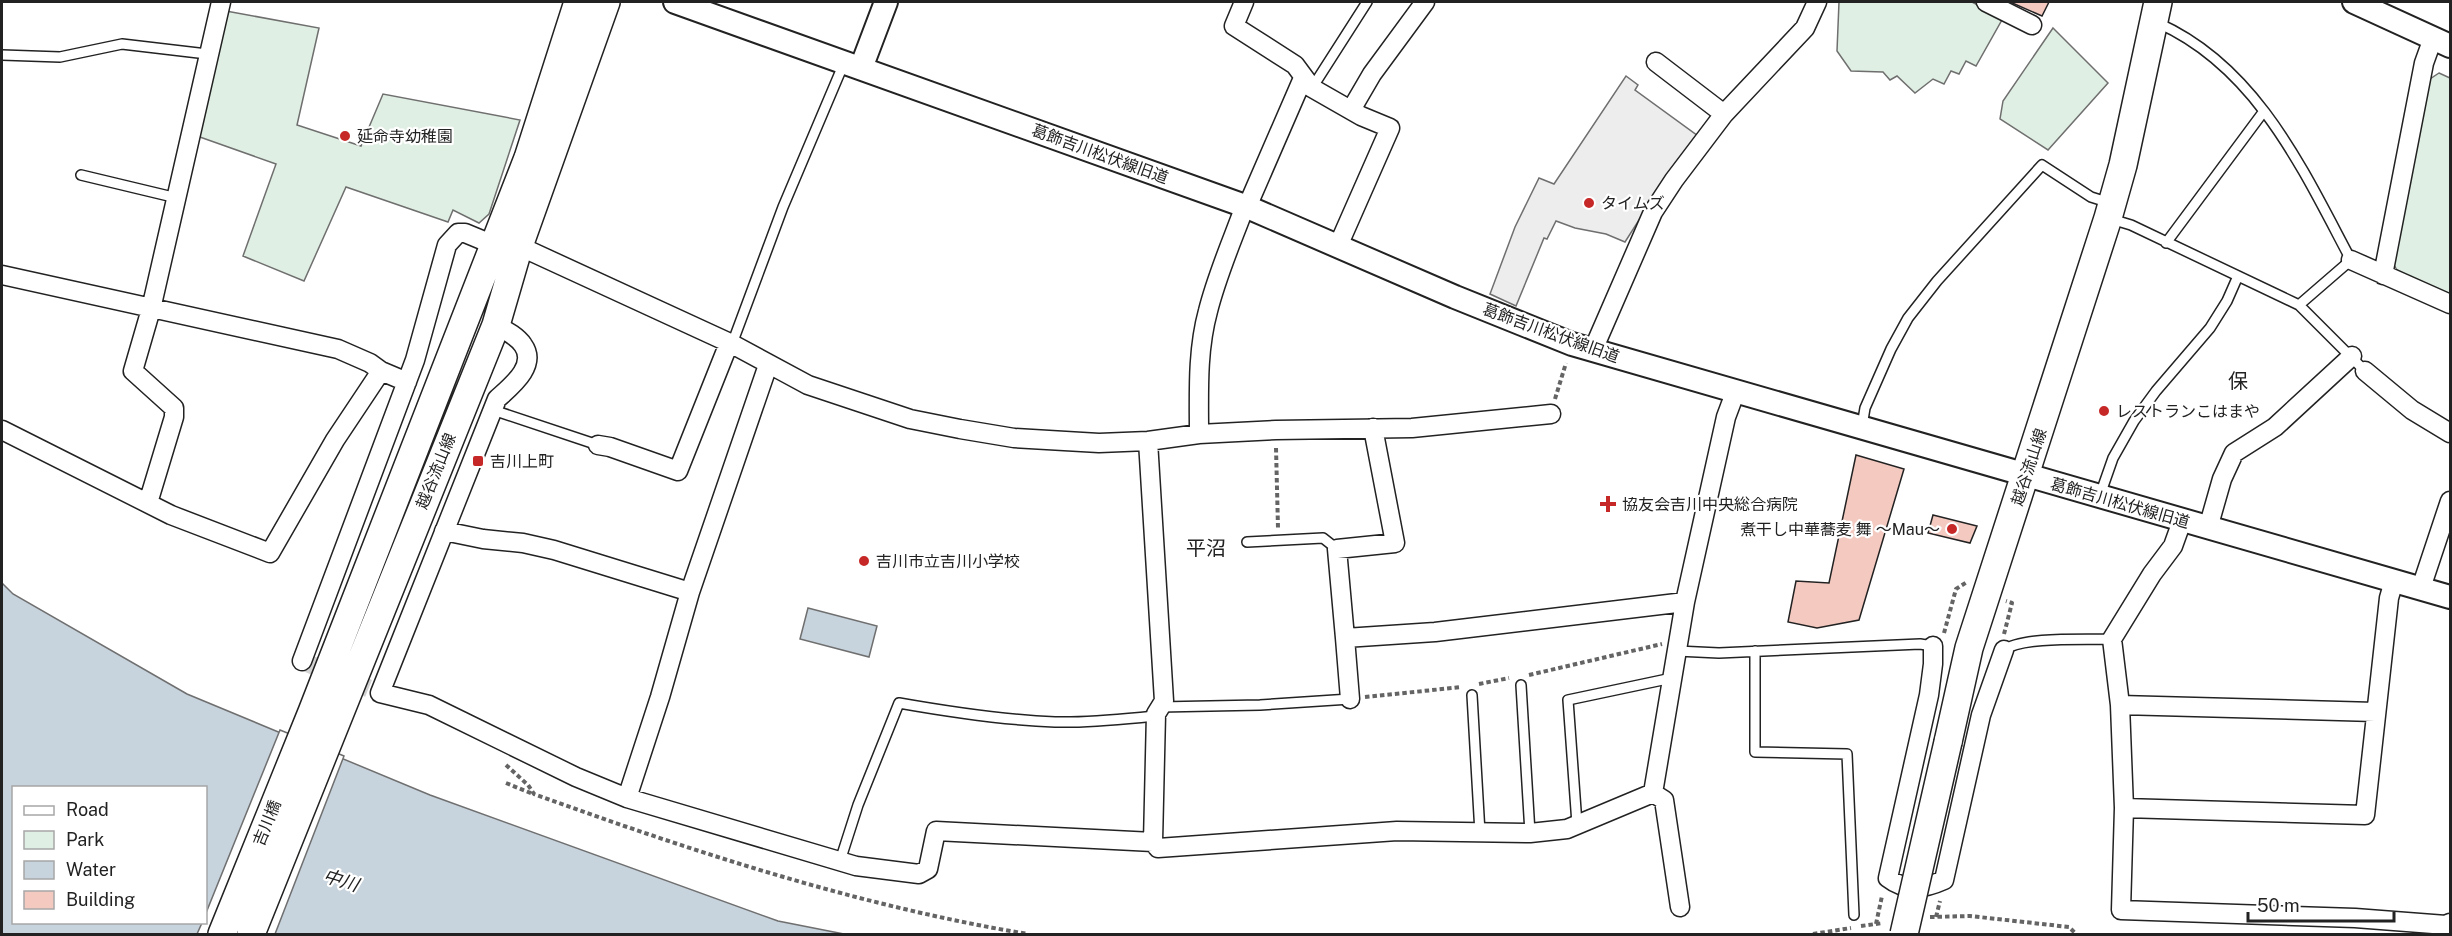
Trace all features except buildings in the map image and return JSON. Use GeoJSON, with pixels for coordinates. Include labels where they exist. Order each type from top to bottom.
{"type":"FeatureCollection","features":[{"type":"Feature","properties":{"kind":"main road","name":"越谷流山線"},"geometry":{"type":"LineString","coordinates":[[323,716],[496,325],[506,246],[528,158],[578,2]]}},
{"type":"Feature","properties":{"kind":"main road","name":"越谷流山線"},"geometry":{"type":"LineString","coordinates":[[251,934],[323,716],[506,246],[606,2]]}},
{"type":"Feature","properties":{"kind":"main road","name":"越谷流山線"},"geometry":{"type":"LineString","coordinates":[[1895,928],[1948,742],[1969,648],[2110,211],[2123,165],[2156,11]]}},
{"type":"Feature","properties":{"kind":"main road","name":"吉川橋"},"geometry":{"type":"LineString","coordinates":[[222,934],[323,716]]}},
{"type":"Feature","properties":{"kind":"street"},"geometry":{"type":"LineString","coordinates":[[148,503],[174,417],[174,408],[133,371],[151,309],[220,2]]}},
{"type":"Feature","properties":{"kind":"street","name":"葛飾吉川松伏線旧道"},"geometry":{"type":"LineString","coordinates":[[675,2],[1246,207],[1582,347],[2026,477],[2451,597]]}},
{"type":"Feature","properties":{"kind":"street"},"geometry":{"type":"LineString","coordinates":[[853,65],[886,2]]}},
{"type":"Feature","properties":{"kind":"street"},"geometry":{"type":"LineString","coordinates":[[1244,2],[1234,26],[1295,65],[1307,83],[1351,110],[1390,128],[1338,246]]}},
{"type":"Feature","properties":{"kind":"street"},"geometry":{"type":"LineString","coordinates":[[1351,110],[1372,74],[1425,2]]}},
{"type":"Feature","properties":{"kind":"street"},"geometry":{"type":"LineString","coordinates":[[1582,347],[1653,212],[1674,180],[1724,114],[1805,28],[1818,2]]}},
{"type":"Feature","properties":{"kind":"street"},"geometry":{"type":"LineString","coordinates":[[1986,2],[2032,25]]}},
{"type":"Feature","properties":{"kind":"street"},"geometry":{"type":"LineString","coordinates":[[2354,2],[2442,42],[2424,63],[2383,275]]}},
{"type":"Feature","properties":{"kind":"street"},"geometry":{"type":"LineString","coordinates":[[1656,62],[1724,114]]}},
{"type":"Feature","properties":{"kind":"street"},"geometry":{"type":"LineString","coordinates":[[1199,434],[1200,361],[1208,309],[1246,207],[1307,83]]}},
{"type":"Feature","properties":{"kind":"street"},"geometry":{"type":"LineString","coordinates":[[302,661],[407,382],[447,245],[458,233],[465,233],[506,246],[731,344],[808,385],[875,408],[960,429],[1014,438],[1066,442],[1148,441],[1199,434],[1276,429],[1412,428],[1551,414]]}},
{"type":"Feature","properties":{"kind":"street"},"geometry":{"type":"LineString","coordinates":[[2351,260],[2451,304]]}},
{"type":"Feature","properties":{"kind":"street"},"geometry":{"type":"LineString","coordinates":[[2,275],[338,349],[407,382]]}},
{"type":"Feature","properties":{"kind":"street"},"geometry":{"type":"LineString","coordinates":[[496,325],[523,345],[527,355],[525,368],[518,380],[497,399],[380,693],[429,705],[576,777],[627,798],[840,861],[873,868],[919,874],[928,869],[936,831],[1154,842]]}},
{"type":"Feature","properties":{"kind":"street"},"geometry":{"type":"LineString","coordinates":[[598,445],[610,447],[678,471],[731,344]]}},
{"type":"Feature","properties":{"kind":"street"},"geometry":{"type":"LineString","coordinates":[[2208,528],[2222,478],[2234,453],[2275,427],[2352,356]]}},
{"type":"Feature","properties":{"kind":"street"},"geometry":{"type":"LineString","coordinates":[[627,798],[660,697],[690,592],[768,365]]}},
{"type":"Feature","properties":{"kind":"street"},"geometry":{"type":"LineString","coordinates":[[2,430],[171,515],[270,553],[335,440],[381,371]]}},
{"type":"Feature","properties":{"kind":"street"},"geometry":{"type":"LineString","coordinates":[[2365,371],[2412,410],[2451,433]]}},
{"type":"Feature","properties":{"kind":"street"},"geometry":{"type":"LineString","coordinates":[[1653,793],[1685,602],[1718,450],[1735,393]]}},
{"type":"Feature","properties":{"kind":"street"},"geometry":{"type":"LineString","coordinates":[[1350,699],[1337,549],[1395,543],[1373,428]]}},
{"type":"Feature","properties":{"kind":"street"},"geometry":{"type":"LineString","coordinates":[[1148,441],[1164,700],[1158,711],[1154,842],[1158,848],[1376,832],[1480,834],[1530,833],[1567,829],[1653,793]]}},
{"type":"Feature","properties":{"kind":"street"},"geometry":{"type":"LineString","coordinates":[[2421,588],[2451,501]]}},
{"type":"Feature","properties":{"kind":"street"},"geometry":{"type":"LineString","coordinates":[[2182,521],[2174,546],[2152,573],[2112,639],[2120,705],[2124,808],[2121,910],[2355,918],[2446,925],[2451,923]]}},
{"type":"Feature","properties":{"kind":"street"},"geometry":{"type":"LineString","coordinates":[[444,531],[554,550],[690,592]]}},
{"type":"Feature","properties":{"kind":"street"},"geometry":{"type":"LineString","coordinates":[[2124,808],[2365,814],[2389,598],[2394,581]]}},
{"type":"Feature","properties":{"kind":"street"},"geometry":{"type":"LineString","coordinates":[[1345,638],[1435,632],[1685,602]]}},
{"type":"Feature","properties":{"kind":"street"},"geometry":{"type":"LineString","coordinates":[[1933,650],[1929,696],[1888,878],[1899,887],[1928,887],[1944,880],[1981,715],[2004,650]]}},
{"type":"Feature","properties":{"kind":"street"},"geometry":{"type":"LineString","coordinates":[[2120,705],[2375,712]]}},
{"type":"Feature","properties":{"kind":"street"},"geometry":{"type":"LineString","coordinates":[[1653,793],[1664,800],[1680,907]]}},
{"type":"Feature","properties":{"kind":"lane"},"geometry":{"type":"LineString","coordinates":[[1307,83],[1367,2]]}},
{"type":"Feature","properties":{"kind":"lane"},"geometry":{"type":"LineString","coordinates":[[2156,11],[2175,30],[2213,56],[2264,111],[2290,147],[2351,260],[2299,305]]}},
{"type":"Feature","properties":{"kind":"lane"},"geometry":{"type":"LineString","coordinates":[[2,55],[60,57],[122,44],[207,54]]}},
{"type":"Feature","properties":{"kind":"lane"},"geometry":{"type":"LineString","coordinates":[[731,344],[783,207],[853,65]]}},
{"type":"Feature","properties":{"kind":"lane"},"geometry":{"type":"LineString","coordinates":[[2166,243],[2264,111]]}},
{"type":"Feature","properties":{"kind":"lane"},"geometry":{"type":"LineString","coordinates":[[1861,429],[1865,408],[1891,349],[1908,318],[1937,281],[2042,165],[2131,225],[2299,305],[2365,371]]}},
{"type":"Feature","properties":{"kind":"lane"},"geometry":{"type":"LineString","coordinates":[[81,175],[177,198]]}},
{"type":"Feature","properties":{"kind":"lane"},"geometry":{"type":"LineString","coordinates":[[2099,497],[2113,458],[2134,422],[2171,373],[2210,328],[2227,301],[2238,276]]}},
{"type":"Feature","properties":{"kind":"lane"},"geometry":{"type":"LineString","coordinates":[[493,410],[598,445]]}},
{"type":"Feature","properties":{"kind":"lane"},"geometry":{"type":"LineString","coordinates":[[1247,542],[1323,538],[1337,549]]}},
{"type":"Feature","properties":{"kind":"lane"},"geometry":{"type":"LineString","coordinates":[[2004,650],[2012,644],[2112,639]]}},
{"type":"Feature","properties":{"kind":"lane"},"geometry":{"type":"LineString","coordinates":[[1677,651],[1719,653],[1920,644],[1933,650]]}},
{"type":"Feature","properties":{"kind":"lane"},"geometry":{"type":"LineString","coordinates":[[1755,651],[1755,752],[1847,754],[1854,915]]}},
{"type":"Feature","properties":{"kind":"lane"},"geometry":{"type":"LineString","coordinates":[[1576,824],[1568,700],[1672,678]]}},
{"type":"Feature","properties":{"kind":"lane"},"geometry":{"type":"LineString","coordinates":[[1521,685],[1530,833]]}},
{"type":"Feature","properties":{"kind":"lane"},"geometry":{"type":"LineString","coordinates":[[1472,695],[1480,834]]}},
{"type":"Feature","properties":{"kind":"lane"},"geometry":{"type":"LineString","coordinates":[[840,861],[858,806],[898,703],[938,710],[1054,722],[1093,722],[1158,711],[1350,699]]}},
{"type":"Feature","properties":{"kind":"path"},"geometry":{"type":"LineString","coordinates":[[1551,414],[1582,347]]}},
{"type":"Feature","properties":{"kind":"path"},"geometry":{"type":"LineString","coordinates":[[1276,429],[1278,541]]}},
{"type":"Feature","properties":{"kind":"path"},"geometry":{"type":"LineString","coordinates":[[1933,650],[1944,638],[1956,589],[1968,581]]}},
{"type":"Feature","properties":{"kind":"path"},"geometry":{"type":"LineString","coordinates":[[2003,599],[2012,603],[2004,637],[2004,650]]}},
{"type":"Feature","properties":{"kind":"path"},"geometry":{"type":"LineString","coordinates":[[506,783],[534,794]]}},
{"type":"Feature","properties":{"kind":"path"},"geometry":{"type":"LineString","coordinates":[[1876,924],[1888,878]]}},
{"type":"Feature","properties":{"kind":"path"},"geometry":{"type":"LineString","coordinates":[[1926,918],[1970,916],[2069,927],[2076,934]]}},
{"type":"Feature","properties":{"kind":"path"},"geometry":{"type":"LineString","coordinates":[[1813,934],[1876,924],[1895,928]]}},
{"type":"Feature","properties":{"kind":"green space"},"geometry":{"type":"Polygon","coordinates":[[[1839,2],[1972,2],[2003,18],[1976,66],[1966,61],[1959,74],[1951,71],[1944,84],[1933,79],[1915,93],[1897,76],[1890,80],[1883,72],[1851,71],[1837,51],[1839,2]]]}},
{"type":"Feature","properties":{"kind":"green space"},"geometry":{"type":"Polygon","coordinates":[[[226,11],[319,28],[297,125],[361,146],[383,94],[520,120],[489,214],[479,223],[453,210],[448,222],[346,187],[304,281],[243,256],[276,164],[197,136],[226,11]]]}},
{"type":"Feature","properties":{"kind":"green space"},"geometry":{"type":"Polygon","coordinates":[[[2053,28],[2108,83],[2048,150],[2000,119],[2003,101],[2053,28]]]}},
{"type":"Feature","properties":{"kind":"green space"},"geometry":{"type":"Polygon","coordinates":[[[2439,73],[2450,78],[2450,294],[2398,272],[2393,263],[2430,79],[2439,73]]]}},
{"type":"Feature","properties":{"kind":"shaded area","name":"タイムズ"},"geometry":{"type":"Polygon","coordinates":[[[1626,76],[1638,85],[1635,90],[1698,136],[1662,184],[1625,242],[1606,234],[1575,228],[1556,221],[1547,239],[1544,238],[1516,306],[1490,294],[1515,227],[1539,178],[1554,184],[1626,76]]]}},
{"type":"Feature","properties":{"kind":"water","name":"中川"},"geometry":{"type":"Polygon","coordinates":[[[2,583],[13,594],[187,694],[430,795],[778,921],[844,934],[2,934],[2,583]]]}},
{"type":"Feature","properties":{"kind":"water"},"geometry":{"type":"Polygon","coordinates":[[[808,608],[877,626],[869,657],[800,639],[808,608]]]}},
{"type":"Feature","properties":{"kind":"pier"},"geometry":{"type":"Polygon","coordinates":[[[280,730],[344,756],[275,934],[197,934],[202,924],[207,924],[207,911],[280,730]]]}},
{"type":"Feature","properties":{"kind":"tunnel"},"geometry":{"type":"LineString","coordinates":[[302,661],[380,693]]}},
{"type":"Feature","properties":{"kind":"place","name":"延命寺幼稚園"},"geometry":{"type":"Point","coordinates":[345,136]}},
{"type":"Feature","properties":{"kind":"place","name":"タイムズ"},"geometry":{"type":"Point","coordinates":[1589,203]}},
{"type":"Feature","properties":{"kind":"place","name":"レストランこはまや"},"geometry":{"type":"Point","coordinates":[2104,411]}},
{"type":"Feature","properties":{"kind":"place","name":"吉川上町"},"geometry":{"type":"Point","coordinates":[478,461]}},
{"type":"Feature","properties":{"kind":"place","name":"協友会吉川中央総合病院"},"geometry":{"type":"Point","coordinates":[1608,504]}},
{"type":"Feature","properties":{"kind":"place","name":"煮干し中華蕎麦 舞 〜Mau〜"},"geometry":{"type":"Point","coordinates":[1952,529]}},
{"type":"Feature","properties":{"kind":"place","name":"吉川市立吉川小学校"},"geometry":{"type":"Point","coordinates":[864,561]}},
{"type":"Feature","properties":{"kind":"district","name":"保"},"geometry":{"type":"Point","coordinates":[2238,381]}},
{"type":"Feature","properties":{"kind":"district","name":"平沼"},"geometry":{"type":"Point","coordinates":[1206,548]}}]}
